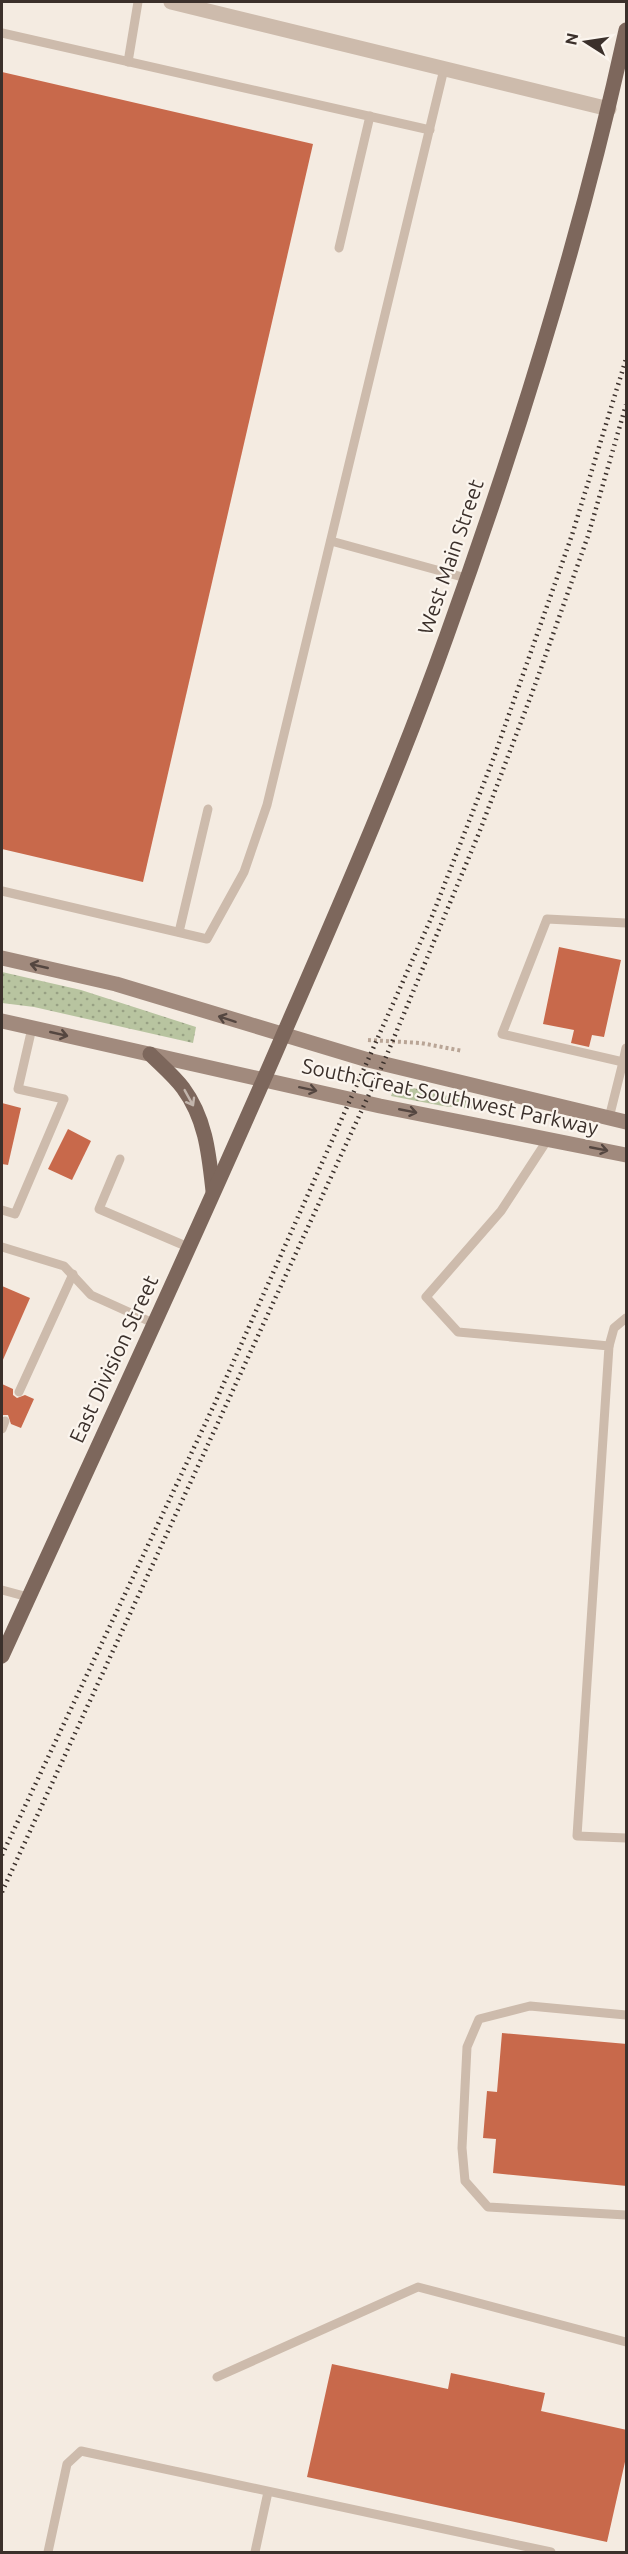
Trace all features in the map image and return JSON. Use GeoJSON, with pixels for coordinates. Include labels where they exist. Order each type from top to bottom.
{"type":"FeatureCollection","features":[{"type":"Feature","properties":{"kind":"main road","name":"West Main Street"},"geometry":{"type":"LineString","coordinates":[[264,1080],[359,860],[447,637],[534,379],[609,109],[627,30]]}},
{"type":"Feature","properties":{"kind":"main road","name":"South Great Southwest Parkway"},"geometry":{"type":"LineString","coordinates":[[2,958],[116,984],[283,1036],[397,1067],[627,1122]]}},
{"type":"Feature","properties":{"kind":"main road","name":"South Great Southwest Parkway"},"geometry":{"type":"LineString","coordinates":[[2,1021],[264,1080],[627,1155]]}},
{"type":"Feature","properties":{"kind":"main road"},"geometry":{"type":"LineString","coordinates":[[150,1054],[183,1088],[199,1116],[209,1148],[213,1192]]}},
{"type":"Feature","properties":{"kind":"main road","name":"East Division Street"},"geometry":{"type":"LineString","coordinates":[[2,1656],[264,1080]]}},
{"type":"Feature","properties":{"kind":"street"},"geometry":{"type":"LineString","coordinates":[[171,2],[609,109]]}},
{"type":"Feature","properties":{"kind":"lane"},"geometry":{"type":"LineString","coordinates":[[128,62],[138,2]]}},
{"type":"Feature","properties":{"kind":"lane"},"geometry":{"type":"LineString","coordinates":[[2,33],[430,129]]}},
{"type":"Feature","properties":{"kind":"lane"},"geometry":{"type":"LineString","coordinates":[[2,891],[207,939],[244,872],[267,805],[444,69]]}},
{"type":"Feature","properties":{"kind":"lane"},"geometry":{"type":"LineString","coordinates":[[339,248],[370,116]]}},
{"type":"Feature","properties":{"kind":"lane"},"geometry":{"type":"LineString","coordinates":[[331,540],[466,578]]}},
{"type":"Feature","properties":{"kind":"lane"},"geometry":{"type":"LineString","coordinates":[[178,932],[208,808]]}},
{"type":"Feature","properties":{"kind":"lane"},"geometry":{"type":"LineString","coordinates":[[625,1063],[502,1034],[547,919],[627,923]]}},
{"type":"Feature","properties":{"kind":"lane"},"geometry":{"type":"LineString","coordinates":[[2,1210],[15,1214],[64,1099],[18,1089],[32,1028]]}},
{"type":"Feature","properties":{"kind":"lane"},"geometry":{"type":"LineString","coordinates":[[609,1118],[627,1048]]}},
{"type":"Feature","properties":{"kind":"lane"},"geometry":{"type":"LineString","coordinates":[[548,1139],[501,1211],[426,1297],[458,1332],[609,1346]]}},
{"type":"Feature","properties":{"kind":"lane"},"geometry":{"type":"LineString","coordinates":[[120,1159],[99,1209],[188,1247]]}},
{"type":"Feature","properties":{"kind":"lane"},"geometry":{"type":"LineString","coordinates":[[2,1248],[64,1266],[91,1295],[153,1323]]}},
{"type":"Feature","properties":{"kind":"lane"},"geometry":{"type":"LineString","coordinates":[[19,1392],[73,1274]]}},
{"type":"Feature","properties":{"kind":"lane"},"geometry":{"type":"LineString","coordinates":[[627,1318],[614,1328],[609,1346],[577,1836],[627,1838]]}},
{"type":"Feature","properties":{"kind":"lane"},"geometry":{"type":"LineString","coordinates":[[2,1590],[28,1597]]}},
{"type":"Feature","properties":{"kind":"lane"},"geometry":{"type":"LineString","coordinates":[[627,2015],[530,2006],[479,2019],[467,2048],[462,2148],[465,2181],[488,2207],[627,2216]]}},
{"type":"Feature","properties":{"kind":"lane"},"geometry":{"type":"LineString","coordinates":[[217,2377],[418,2287],[627,2342]]}},
{"type":"Feature","properties":{"kind":"lane"},"geometry":{"type":"LineString","coordinates":[[48,2553],[67,2464],[81,2451],[551,2553]]}},
{"type":"Feature","properties":{"kind":"lane"},"geometry":{"type":"LineString","coordinates":[[255,2553],[268,2492]]}},
{"type":"Feature","properties":{"kind":"path"},"geometry":{"type":"LineString","coordinates":[[367,1040],[421,1043],[463,1051]]}},
{"type":"Feature","properties":{"kind":"green space"},"geometry":{"type":"Polygon","coordinates":[[[2,972],[81,990],[196,1027],[193,1043],[34,1007],[2,1003],[2,972]]]}},
{"type":"Feature","properties":{"kind":"green space"},"geometry":{"type":"Polygon","coordinates":[[[396,1084],[478,1103],[477,1109],[443,1106],[391,1096],[396,1084]]]}},
{"type":"Feature","properties":{"kind":"building"},"geometry":{"type":"Polygon","coordinates":[[[2,72],[313,144],[143,882],[2,849],[2,72]]]}},
{"type":"Feature","properties":{"kind":"building"},"geometry":{"type":"Polygon","coordinates":[[[559,947],[621,960],[604,1037],[592,1035],[589,1047],[571,1043],[574,1030],[543,1024],[559,947]]]}},
{"type":"Feature","properties":{"kind":"building"},"geometry":{"type":"Polygon","coordinates":[[[2,1103],[21,1108],[8,1165],[2,1164],[2,1103]]]}},
{"type":"Feature","properties":{"kind":"building"},"geometry":{"type":"Polygon","coordinates":[[[68,1129],[91,1141],[72,1180],[48,1169],[68,1129]]]}},
{"type":"Feature","properties":{"kind":"building"},"geometry":{"type":"Polygon","coordinates":[[[2,1286],[30,1298],[2,1362],[2,1286]]]}},
{"type":"Feature","properties":{"kind":"building"},"geometry":{"type":"Polygon","coordinates":[[[2,1384],[13,1389],[13,1395],[17,1398],[25,1395],[34,1399],[21,1428],[11,1424],[8,1415],[2,1415],[2,1384]]]}},
{"type":"Feature","properties":{"kind":"building"},"geometry":{"type":"Polygon","coordinates":[[[502,2033],[627,2044],[627,2186],[493,2173],[496,2139],[483,2138],[487,2091],[497,2092],[502,2033]]]}},
{"type":"Feature","properties":{"kind":"building"},"geometry":{"type":"Polygon","coordinates":[[[332,2364],[448,2389],[451,2373],[545,2393],[541,2411],[627,2430],[627,2453],[607,2542],[307,2477],[332,2364]]]}},
{"type":"Feature","properties":{"kind":"railway"},"geometry":{"type":"LineString","coordinates":[[2,1855],[215,1403],[433,914],[494,757],[572,535],[626,359]]}},
{"type":"Feature","properties":{"kind":"railway"},"geometry":{"type":"LineString","coordinates":[[2,1892],[383,1064],[479,833],[535,685],[588,536],[626,405]]}}]}
